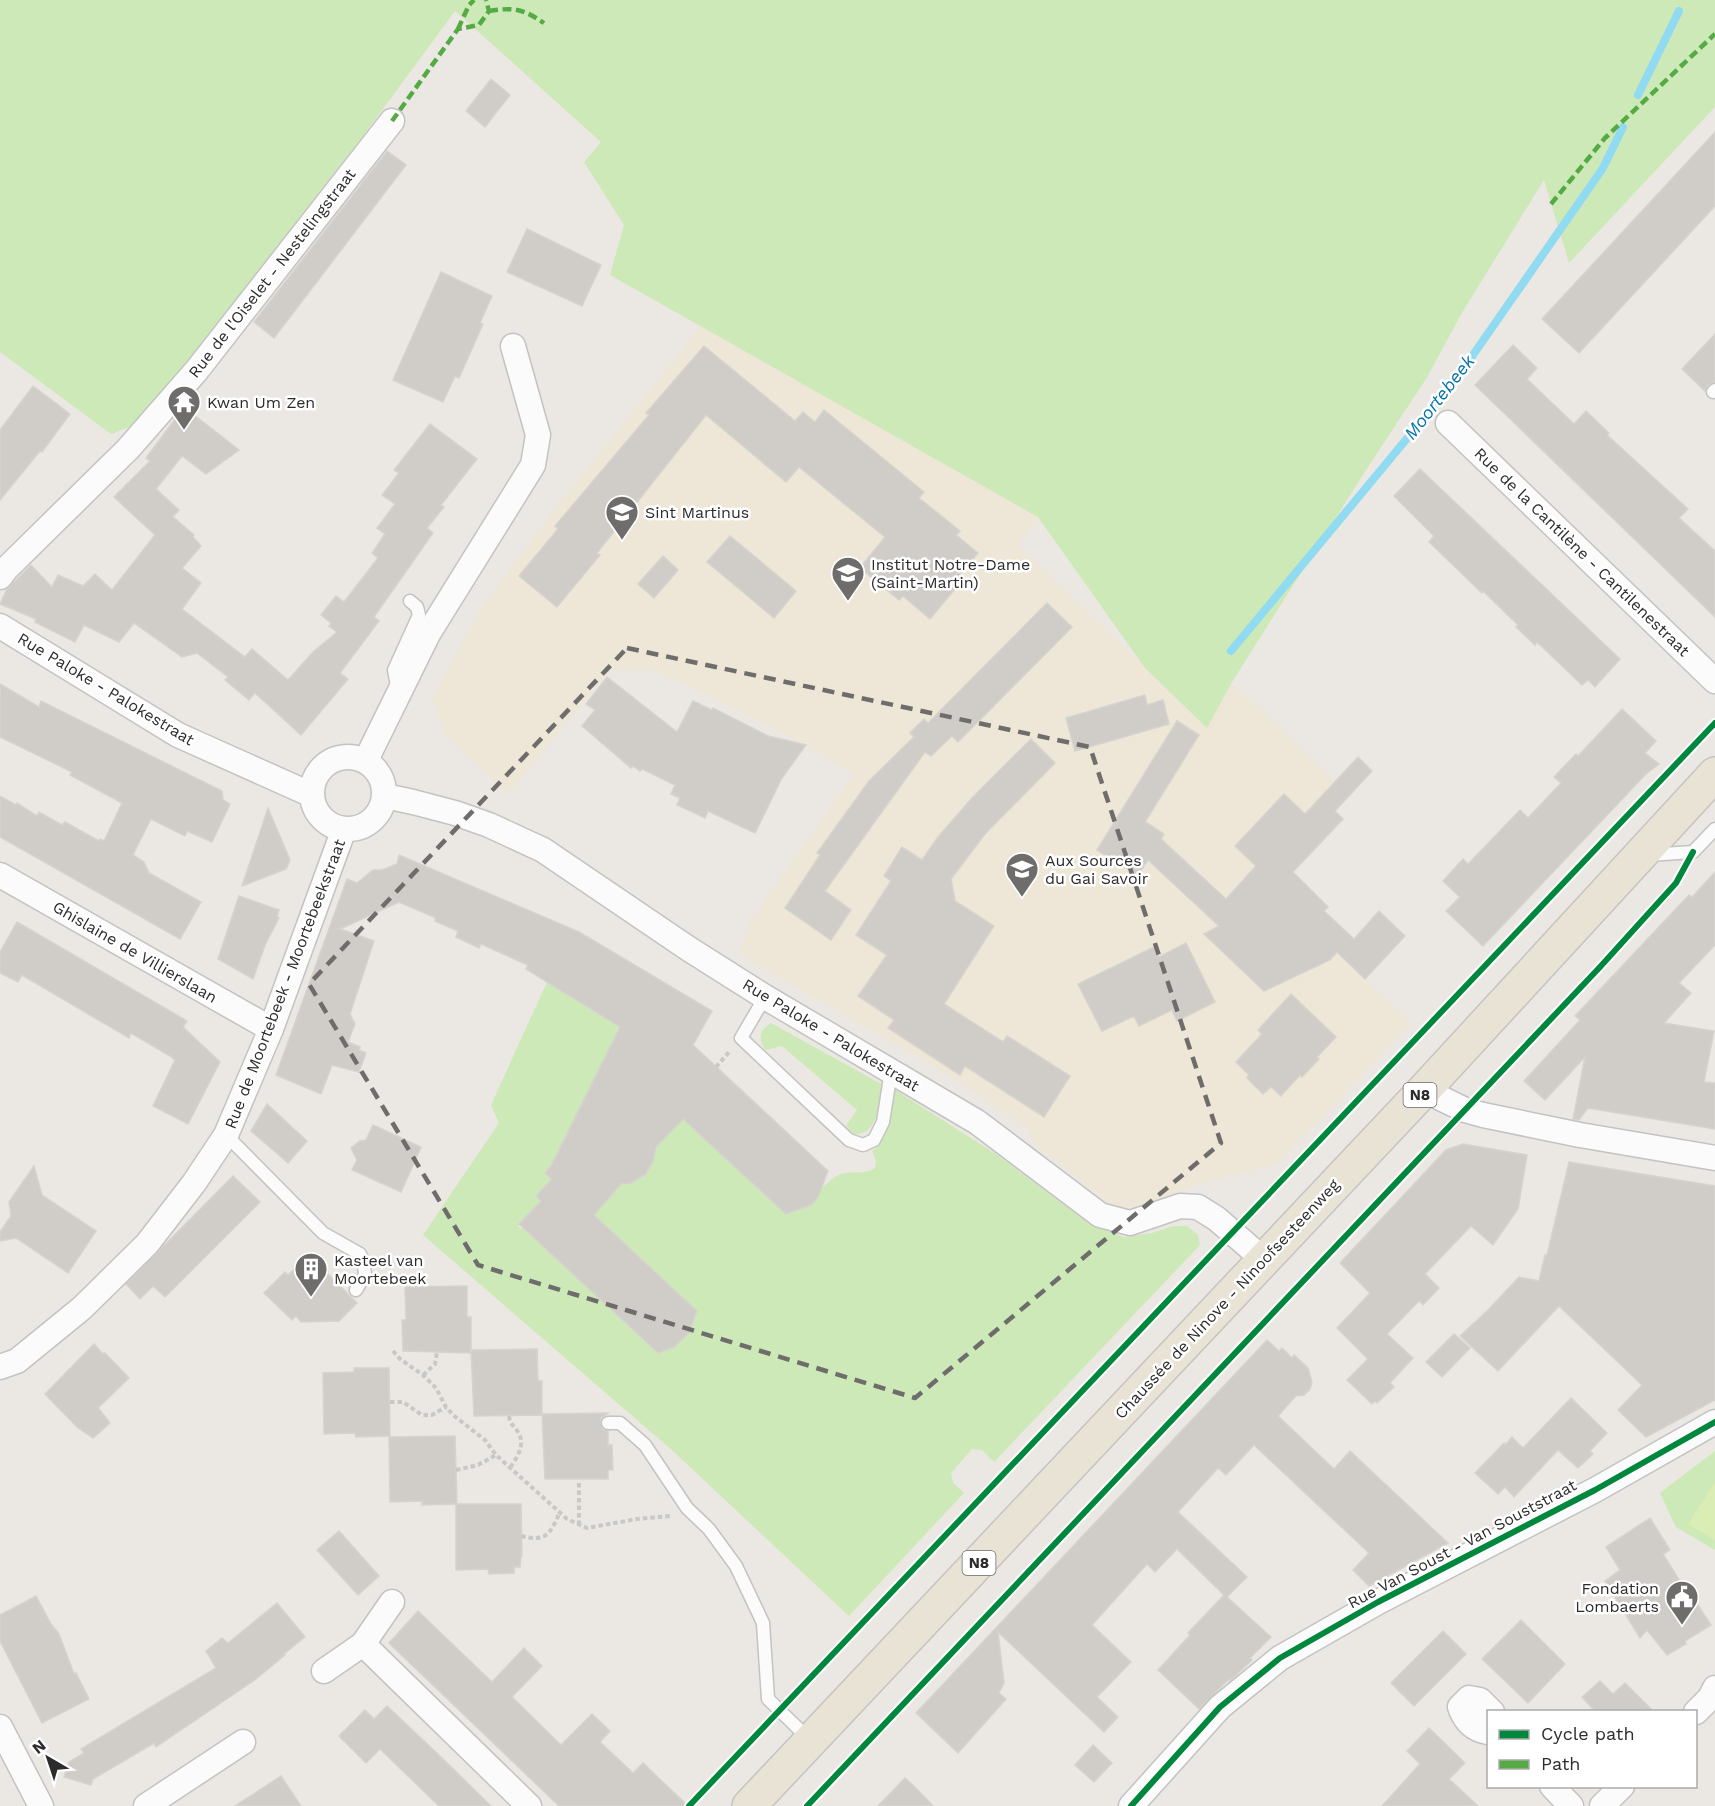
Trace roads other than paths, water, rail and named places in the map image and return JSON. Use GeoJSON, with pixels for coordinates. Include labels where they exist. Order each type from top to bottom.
{"type":"FeatureCollection","features":[{"type":"Feature","properties":{"kind":"main road","name":"Chaussée de Ninove - Ninoofsesteenweg"},"geometry":{"type":"LineString","coordinates":[[749,1806],[1424,1090],[1715,774]]}},
{"type":"Feature","properties":{"kind":"street","name":"Rue de l'Oiselet - Nestelingstraat"},"geometry":{"type":"LineString","coordinates":[[0,578],[6,569],[128,449],[197,370],[392,121]]}},
{"type":"Feature","properties":{"kind":"street"},"geometry":{"type":"LineString","coordinates":[[366,760],[428,634],[533,465],[538,435],[513,346]]}},
{"type":"Feature","properties":{"kind":"street","name":"Rue de la Cantilène - Cantilenestraat"},"geometry":{"type":"LineString","coordinates":[[1448,423],[1715,681]]}},
{"type":"Feature","properties":{"kind":"street","name":"Rue Paloke - Palokestraat"},"geometry":{"type":"LineString","coordinates":[[0,626],[178,735],[312,795]]}},
{"type":"Feature","properties":{"kind":"street"},"geometry":{"type":"LineString","coordinates":[[340,757],[366,760],[377,770],[383,782],[385,796],[382,807],[375,817],[356,828],[344,829],[332,826],[322,818],[315,807],[312,795],[313,782],[319,770],[340,757]]}},
{"type":"Feature","properties":{"kind":"street","name":"Rue Paloke - Palokestraat"},"geometry":{"type":"LineString","coordinates":[[385,796],[456,813],[489,825],[543,850],[689,949],[765,997],[977,1122],[1100,1215],[1130,1223],[1180,1206],[1197,1207],[1217,1219],[1264,1260]]}},
{"type":"Feature","properties":{"kind":"street","name":"Rue de Moortebeek - Moortebeekstraat"},"geometry":{"type":"LineString","coordinates":[[0,1368],[17,1361],[82,1308],[147,1244],[194,1183],[226,1135],[271,1029],[344,829]]}},
{"type":"Feature","properties":{"kind":"street","name":"Ghislaine de Villierslaan"},"geometry":{"type":"LineString","coordinates":[[0,875],[271,1029]]}},
{"type":"Feature","properties":{"kind":"street"},"geometry":{"type":"LineString","coordinates":[[1424,1090],[1465,1110],[1483,1115],[1580,1135],[1715,1158]]}},
{"type":"Feature","properties":{"kind":"street","name":"Rue Van Soust - Van Souststraat"},"geometry":{"type":"LineString","coordinates":[[1131,1806],[1220,1707],[1280,1658],[1378,1602],[1595,1490],[1715,1422]]}},
{"type":"Feature","properties":{"kind":"street"},"geometry":{"type":"LineString","coordinates":[[324,1671],[363,1644],[392,1602]]}},
{"type":"Feature","properties":{"kind":"street"},"geometry":{"type":"LineString","coordinates":[[363,1644],[530,1806]]}},
{"type":"Feature","properties":{"kind":"street"},"geometry":{"type":"LineString","coordinates":[[1487,1732],[1478,1731],[1464,1718],[1460,1707],[1469,1698],[1480,1700],[1490,1710]]}},
{"type":"Feature","properties":{"kind":"street"},"geometry":{"type":"LineString","coordinates":[[0,1727],[41,1806]]}},
{"type":"Feature","properties":{"kind":"street"},"geometry":{"type":"LineString","coordinates":[[146,1806],[243,1742]]}},
{"type":"Feature","properties":{"kind":"street"},"geometry":{"type":"LineString","coordinates":[[1554,1788],[1571,1806]]}},
{"type":"Feature","properties":{"kind":"street"},"geometry":{"type":"LineString","coordinates":[[1602,1806],[1620,1788]]}},
{"type":"Feature","properties":{"kind":"lane"},"geometry":{"type":"LineString","coordinates":[[399,695],[394,670],[419,615],[417,607],[410,601]]}},
{"type":"Feature","properties":{"kind":"lane"},"geometry":{"type":"LineString","coordinates":[[1642,855],[1693,852],[1715,829]]}},
{"type":"Feature","properties":{"kind":"lane"},"geometry":{"type":"LineString","coordinates":[[765,997],[741,1038],[849,1140],[863,1145],[874,1140],[883,1122],[891,1071]]}},
{"type":"Feature","properties":{"kind":"lane"},"geometry":{"type":"LineString","coordinates":[[226,1135],[323,1233],[360,1254],[365,1275],[356,1290]]}},
{"type":"Feature","properties":{"kind":"lane"},"geometry":{"type":"LineString","coordinates":[[608,1423],[620,1423],[645,1445],[687,1508],[709,1529],[736,1566],[763,1623],[768,1699],[811,1741]]}},
{"type":"Feature","properties":{"kind":"waterway","name":"Moortebeek"},"geometry":{"type":"LineString","coordinates":[[1638,95],[1679,11]]}},
{"type":"Feature","properties":{"kind":"waterway","name":"Moortebeek"},"geometry":{"type":"LineString","coordinates":[[1231,651],[1457,378],[1603,168],[1623,127]]}},
{"type":"Feature","properties":{"kind":"place","name":"Kwan Um Zen"},"geometry":{"type":"Point","coordinates":[184,431]}},
{"type":"Feature","properties":{"kind":"place","name":"Sint Martinus"},"geometry":{"type":"Point","coordinates":[622,541]}},
{"type":"Feature","properties":{"kind":"place","name":"Institut Notre-Dame (Saint-Martin)"},"geometry":{"type":"Point","coordinates":[848,602]}},
{"type":"Feature","properties":{"kind":"place","name":"Aux Sources du Gai Savoir"},"geometry":{"type":"Point","coordinates":[1022,898]}},
{"type":"Feature","properties":{"kind":"place","name":"Kasteel van Moortebeek"},"geometry":{"type":"Point","coordinates":[311,1298]}},
{"type":"Feature","properties":{"kind":"place","name":"Fondation Lombaerts"},"geometry":{"type":"Point","coordinates":[1682,1626]}}]}
